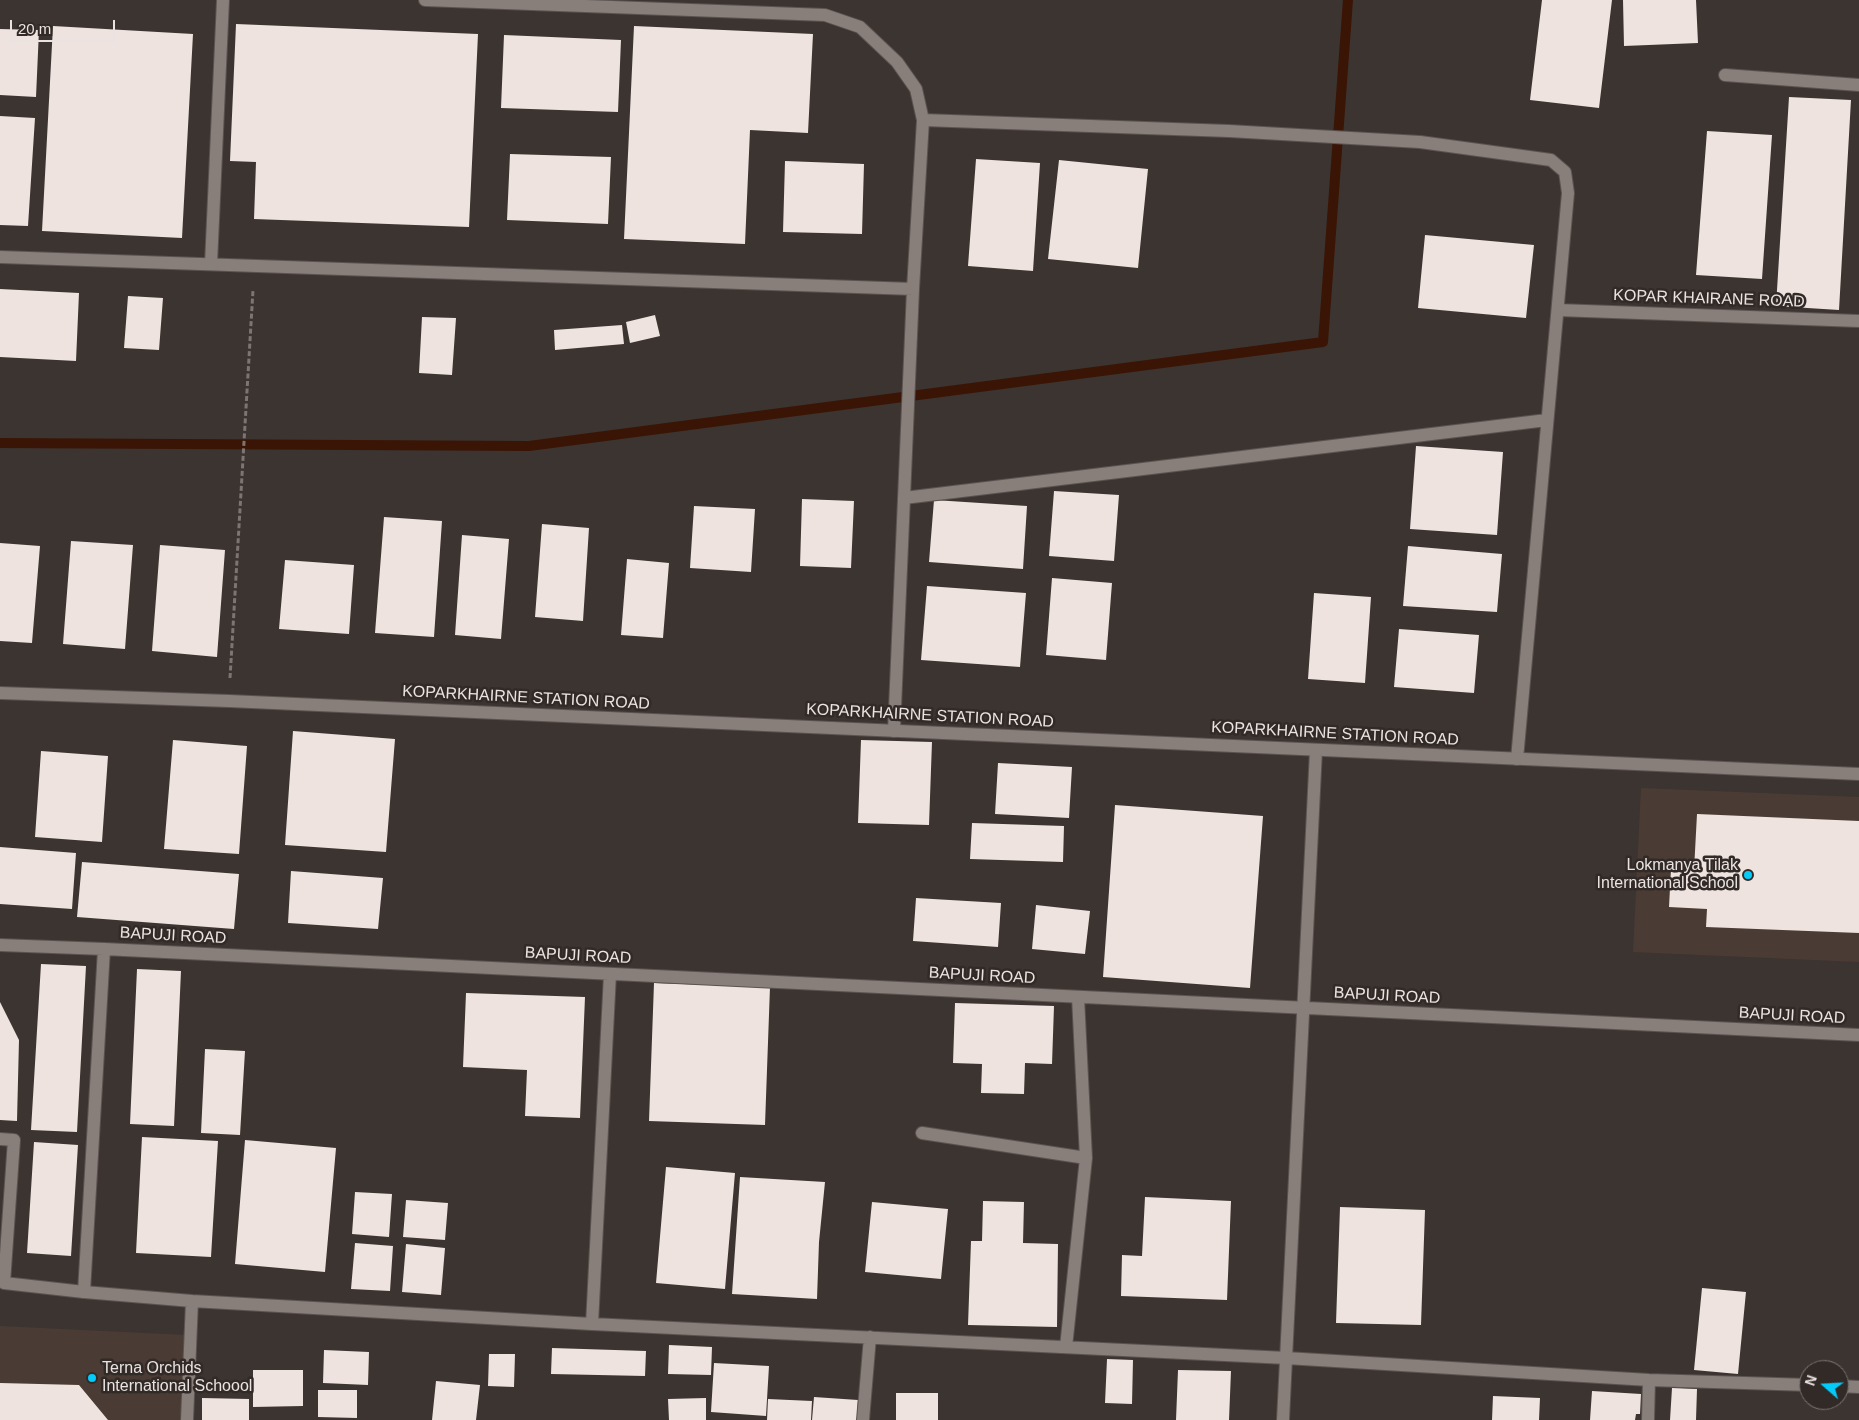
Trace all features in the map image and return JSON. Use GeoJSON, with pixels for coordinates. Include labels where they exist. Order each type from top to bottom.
{"type":"FeatureCollection","features":[{"type":"Feature","properties":{"kind":"street"},"geometry":{"type":"LineString","coordinates":[[211,264],[222,0]]}},
{"type":"Feature","properties":{"kind":"street"},"geometry":{"type":"LineString","coordinates":[[425,0],[825,15],[860,27],[897,62],[916,89],[923,120],[911,329],[894,731]]}},
{"type":"Feature","properties":{"kind":"street"},"geometry":{"type":"LineString","coordinates":[[1725,75],[1859,85]]}},
{"type":"Feature","properties":{"kind":"street"},"geometry":{"type":"LineString","coordinates":[[923,120],[1229,131],[1420,142],[1551,160],[1564,172],[1568,193],[1517,759]]}},
{"type":"Feature","properties":{"kind":"street"},"geometry":{"type":"LineString","coordinates":[[0,257],[913,289]]}},
{"type":"Feature","properties":{"kind":"street","name":"KOPAR KHAIRANE ROAD"},"geometry":{"type":"LineString","coordinates":[[1558,310],[1859,321]]}},
{"type":"Feature","properties":{"kind":"street"},"geometry":{"type":"LineString","coordinates":[[904,498],[1547,420]]}},
{"type":"Feature","properties":{"kind":"street","name":"KOPARKHAIRNE STATION ROAD"},"geometry":{"type":"LineString","coordinates":[[0,692],[1859,774]]}},
{"type":"Feature","properties":{"kind":"street"},"geometry":{"type":"LineString","coordinates":[[1283,1420],[1316,750]]}},
{"type":"Feature","properties":{"kind":"street","name":"BAPUJI ROAD"},"geometry":{"type":"LineString","coordinates":[[0,945],[1859,1035]]}},
{"type":"Feature","properties":{"kind":"street","name":"BAPUJI ROAD"},"geometry":{"type":"LineString","coordinates":[[84,1292],[104,949]]}},
{"type":"Feature","properties":{"kind":"street"},"geometry":{"type":"LineString","coordinates":[[592,1324],[610,974]]}},
{"type":"Feature","properties":{"kind":"street"},"geometry":{"type":"LineString","coordinates":[[1066,1347],[1086,1158],[1078,997]]}},
{"type":"Feature","properties":{"kind":"street"},"geometry":{"type":"LineString","coordinates":[[922,1133],[1086,1158]]}},
{"type":"Feature","properties":{"kind":"street"},"geometry":{"type":"LineString","coordinates":[[0,1139],[14,1140],[4,1283],[192,1301],[592,1324],[1286,1358],[1649,1380],[1799,1385]]}},
{"type":"Feature","properties":{"kind":"street"},"geometry":{"type":"LineString","coordinates":[[187,1420],[192,1301]]}},
{"type":"Feature","properties":{"kind":"street"},"geometry":{"type":"LineString","coordinates":[[863,1420],[870,1337]]}},
{"type":"Feature","properties":{"kind":"street"},"geometry":{"type":"LineString","coordinates":[[1648,1420],[1649,1380]]}},
{"type":"Feature","properties":{"kind":"path"},"geometry":{"type":"LineString","coordinates":[[229,701],[254,265]]}},
{"type":"Feature","properties":{"kind":"shaded area","name":"Lokmanya Tilak International School"},"geometry":{"type":"Polygon","coordinates":[[[1641,788],[1859,797],[1859,962],[1633,952],[1641,788]]]}},
{"type":"Feature","properties":{"kind":"shaded area","name":"Terna Orchids International Schoool"},"geometry":{"type":"Polygon","coordinates":[[[0,1326],[186,1335],[182,1420],[0,1420],[0,1326]]]}},
{"type":"Feature","properties":{"kind":"building"},"geometry":{"type":"Polygon","coordinates":[[[1542,0],[1612,0],[1599,108],[1530,100],[1542,0]]]}},
{"type":"Feature","properties":{"kind":"building"},"geometry":{"type":"Polygon","coordinates":[[[1623,0],[1696,0],[1698,43],[1624,46],[1623,0]]]}},
{"type":"Feature","properties":{"kind":"building"},"geometry":{"type":"Polygon","coordinates":[[[236,24],[478,34],[469,227],[254,219],[256,162],[230,161],[236,24]]]}},
{"type":"Feature","properties":{"kind":"building"},"geometry":{"type":"Polygon","coordinates":[[[53,26],[193,34],[182,238],[42,231],[53,26]]]}},
{"type":"Feature","properties":{"kind":"building"},"geometry":{"type":"Polygon","coordinates":[[[634,26],[813,34],[808,133],[750,130],[745,244],[624,239],[634,26]]]}},
{"type":"Feature","properties":{"kind":"building"},"geometry":{"type":"Polygon","coordinates":[[[0,29],[39,30],[36,97],[0,95],[0,29]]]}},
{"type":"Feature","properties":{"kind":"building"},"geometry":{"type":"Polygon","coordinates":[[[504,35],[621,40],[618,112],[501,108],[504,35]]]}},
{"type":"Feature","properties":{"kind":"building"},"geometry":{"type":"Polygon","coordinates":[[[1789,97],[1851,100],[1839,310],[1776,306],[1789,97]]]}},
{"type":"Feature","properties":{"kind":"building"},"geometry":{"type":"Polygon","coordinates":[[[0,116],[35,118],[28,226],[0,225],[0,116]]]}},
{"type":"Feature","properties":{"kind":"building"},"geometry":{"type":"Polygon","coordinates":[[[1707,131],[1772,135],[1762,279],[1696,275],[1707,131]]]}},
{"type":"Feature","properties":{"kind":"building"},"geometry":{"type":"Polygon","coordinates":[[[510,154],[611,157],[608,224],[507,220],[510,154]]]}},
{"type":"Feature","properties":{"kind":"building"},"geometry":{"type":"Polygon","coordinates":[[[976,159],[1040,163],[1033,271],[968,266],[976,159]]]}},
{"type":"Feature","properties":{"kind":"building"},"geometry":{"type":"Polygon","coordinates":[[[1059,160],[1148,169],[1138,268],[1048,259],[1059,160]]]}},
{"type":"Feature","properties":{"kind":"building"},"geometry":{"type":"Polygon","coordinates":[[[785,161],[864,164],[862,234],[783,232],[785,161]]]}},
{"type":"Feature","properties":{"kind":"building"},"geometry":{"type":"Polygon","coordinates":[[[1425,235],[1534,245],[1526,318],[1418,308],[1425,235]]]}},
{"type":"Feature","properties":{"kind":"building"},"geometry":{"type":"Polygon","coordinates":[[[0,289],[79,293],[76,361],[0,357],[0,289]]]}},
{"type":"Feature","properties":{"kind":"building"},"geometry":{"type":"Polygon","coordinates":[[[128,296],[163,298],[159,350],[124,348],[128,296]]]}},
{"type":"Feature","properties":{"kind":"building"},"geometry":{"type":"Polygon","coordinates":[[[655,315],[660,336],[630,343],[626,322],[655,315]]]}},
{"type":"Feature","properties":{"kind":"building"},"geometry":{"type":"Polygon","coordinates":[[[422,317],[456,318],[452,375],[419,373],[422,317]]]}},
{"type":"Feature","properties":{"kind":"building"},"geometry":{"type":"Polygon","coordinates":[[[622,325],[624,344],[555,350],[554,330],[622,325]]]}},
{"type":"Feature","properties":{"kind":"building"},"geometry":{"type":"Polygon","coordinates":[[[1416,446],[1503,452],[1497,535],[1410,529],[1416,446]]]}},
{"type":"Feature","properties":{"kind":"building"},"geometry":{"type":"Polygon","coordinates":[[[1054,491],[1119,495],[1114,561],[1049,556],[1054,491]]]}},
{"type":"Feature","properties":{"kind":"building"},"geometry":{"type":"Polygon","coordinates":[[[802,499],[854,501],[851,568],[800,566],[802,499]]]}},
{"type":"Feature","properties":{"kind":"building"},"geometry":{"type":"Polygon","coordinates":[[[934,500],[1027,506],[1023,569],[929,562],[934,500]]]}},
{"type":"Feature","properties":{"kind":"building"},"geometry":{"type":"Polygon","coordinates":[[[694,506],[755,509],[751,572],[690,568],[694,506]]]}},
{"type":"Feature","properties":{"kind":"building"},"geometry":{"type":"Polygon","coordinates":[[[384,517],[442,521],[434,637],[375,633],[384,517]]]}},
{"type":"Feature","properties":{"kind":"building"},"geometry":{"type":"Polygon","coordinates":[[[542,524],[589,528],[583,621],[535,617],[542,524]]]}},
{"type":"Feature","properties":{"kind":"building"},"geometry":{"type":"Polygon","coordinates":[[[462,535],[509,539],[501,639],[455,635],[462,535]]]}},
{"type":"Feature","properties":{"kind":"building"},"geometry":{"type":"Polygon","coordinates":[[[71,541],[133,545],[125,649],[63,644],[71,541]]]}},
{"type":"Feature","properties":{"kind":"building"},"geometry":{"type":"Polygon","coordinates":[[[0,543],[40,546],[32,643],[0,641],[0,543]]]}},
{"type":"Feature","properties":{"kind":"building"},"geometry":{"type":"Polygon","coordinates":[[[160,545],[225,550],[217,657],[152,651],[160,545]]]}},
{"type":"Feature","properties":{"kind":"building"},"geometry":{"type":"Polygon","coordinates":[[[1408,546],[1502,554],[1497,612],[1403,606],[1408,546]]]}},
{"type":"Feature","properties":{"kind":"building"},"geometry":{"type":"Polygon","coordinates":[[[627,559],[669,563],[663,638],[621,635],[627,559]]]}},
{"type":"Feature","properties":{"kind":"building"},"geometry":{"type":"Polygon","coordinates":[[[285,560],[354,565],[349,634],[279,629],[285,560]]]}},
{"type":"Feature","properties":{"kind":"building"},"geometry":{"type":"Polygon","coordinates":[[[1052,578],[1112,583],[1106,660],[1046,655],[1052,578]]]}},
{"type":"Feature","properties":{"kind":"building"},"geometry":{"type":"Polygon","coordinates":[[[927,586],[1026,593],[1020,667],[921,660],[927,586]]]}},
{"type":"Feature","properties":{"kind":"building"},"geometry":{"type":"Polygon","coordinates":[[[1314,593],[1371,597],[1365,683],[1308,679],[1314,593]]]}},
{"type":"Feature","properties":{"kind":"building"},"geometry":{"type":"Polygon","coordinates":[[[1399,629],[1479,635],[1474,693],[1394,687],[1399,629]]]}},
{"type":"Feature","properties":{"kind":"building"},"geometry":{"type":"Polygon","coordinates":[[[293,731],[395,739],[386,852],[285,845],[293,731]]]}},
{"type":"Feature","properties":{"kind":"building"},"geometry":{"type":"Polygon","coordinates":[[[173,740],[247,746],[239,854],[164,849],[173,740]]]}},
{"type":"Feature","properties":{"kind":"building"},"geometry":{"type":"Polygon","coordinates":[[[861,740],[932,742],[929,825],[858,823],[861,740]]]}},
{"type":"Feature","properties":{"kind":"building"},"geometry":{"type":"Polygon","coordinates":[[[41,751],[108,756],[102,842],[35,837],[41,751]]]}},
{"type":"Feature","properties":{"kind":"building"},"geometry":{"type":"Polygon","coordinates":[[[998,763],[1072,767],[1069,818],[995,814],[998,763]]]}},
{"type":"Feature","properties":{"kind":"building"},"geometry":{"type":"Polygon","coordinates":[[[1115,805],[1263,816],[1250,988],[1103,977],[1115,805]]]}},
{"type":"Feature","properties":{"kind":"building"},"geometry":{"type":"Polygon","coordinates":[[[1697,814],[1859,821],[1859,933],[1706,927],[1707,909],[1669,907],[1671,869],[1694,870],[1697,814]]]}},
{"type":"Feature","properties":{"kind":"building"},"geometry":{"type":"Polygon","coordinates":[[[972,823],[1064,826],[1063,862],[970,859],[972,823]]]}},
{"type":"Feature","properties":{"kind":"building"},"geometry":{"type":"Polygon","coordinates":[[[0,847],[76,853],[72,909],[0,904],[0,847]]]}},
{"type":"Feature","properties":{"kind":"building"},"geometry":{"type":"Polygon","coordinates":[[[82,862],[239,874],[234,929],[77,917],[82,862]]]}},
{"type":"Feature","properties":{"kind":"building"},"geometry":{"type":"Polygon","coordinates":[[[291,871],[383,878],[378,929],[288,923],[291,871]]]}},
{"type":"Feature","properties":{"kind":"building"},"geometry":{"type":"Polygon","coordinates":[[[916,898],[1001,903],[998,947],[913,941],[916,898]]]}},
{"type":"Feature","properties":{"kind":"building"},"geometry":{"type":"Polygon","coordinates":[[[1036,905],[1090,911],[1085,954],[1032,949],[1036,905]]]}},
{"type":"Feature","properties":{"kind":"building"},"geometry":{"type":"Polygon","coordinates":[[[41,964],[86,966],[77,1132],[31,1130],[41,964]]]}},
{"type":"Feature","properties":{"kind":"building"},"geometry":{"type":"Polygon","coordinates":[[[137,969],[181,971],[174,1126],[130,1124],[137,969]]]}},
{"type":"Feature","properties":{"kind":"building"},"geometry":{"type":"Polygon","coordinates":[[[654,983],[770,987],[765,1125],[649,1121],[654,983]]]}},
{"type":"Feature","properties":{"kind":"building"},"geometry":{"type":"Polygon","coordinates":[[[466,993],[585,997],[580,1118],[525,1116],[527,1070],[463,1067],[466,993]]]}},
{"type":"Feature","properties":{"kind":"building"},"geometry":{"type":"Polygon","coordinates":[[[0,1002],[19,1040],[17,1121],[0,1120],[0,1002]]]}},
{"type":"Feature","properties":{"kind":"building"},"geometry":{"type":"Polygon","coordinates":[[[955,1003],[1054,1006],[1052,1064],[1025,1063],[1024,1094],[981,1093],[982,1064],[953,1063],[955,1003]]]}},
{"type":"Feature","properties":{"kind":"building"},"geometry":{"type":"Polygon","coordinates":[[[205,1049],[245,1051],[240,1135],[201,1133],[205,1049]]]}},
{"type":"Feature","properties":{"kind":"building"},"geometry":{"type":"Polygon","coordinates":[[[142,1137],[218,1141],[211,1257],[136,1253],[142,1137]]]}},
{"type":"Feature","properties":{"kind":"building"},"geometry":{"type":"Polygon","coordinates":[[[245,1140],[336,1148],[325,1272],[235,1264],[245,1140]]]}},
{"type":"Feature","properties":{"kind":"building"},"geometry":{"type":"Polygon","coordinates":[[[34,1142],[78,1145],[71,1256],[27,1253],[34,1142]]]}},
{"type":"Feature","properties":{"kind":"building"},"geometry":{"type":"Polygon","coordinates":[[[666,1167],[735,1173],[725,1289],[656,1283],[666,1167]]]}},
{"type":"Feature","properties":{"kind":"building"},"geometry":{"type":"Polygon","coordinates":[[[740,1177],[825,1182],[819,1242],[817,1299],[732,1294],[740,1177]]]}},
{"type":"Feature","properties":{"kind":"building"},"geometry":{"type":"Polygon","coordinates":[[[355,1192],[392,1194],[389,1237],[352,1234],[355,1192]]]}},
{"type":"Feature","properties":{"kind":"building"},"geometry":{"type":"Polygon","coordinates":[[[1145,1197],[1231,1201],[1227,1300],[1121,1296],[1122,1255],[1142,1256],[1145,1197]]]}},
{"type":"Feature","properties":{"kind":"building"},"geometry":{"type":"Polygon","coordinates":[[[406,1200],[448,1203],[445,1240],[403,1237],[406,1200]]]}},
{"type":"Feature","properties":{"kind":"building"},"geometry":{"type":"Polygon","coordinates":[[[983,1201],[1024,1202],[1023,1243],[1058,1244],[1057,1327],[968,1325],[971,1241],[982,1241],[983,1201]]]}},
{"type":"Feature","properties":{"kind":"building"},"geometry":{"type":"Polygon","coordinates":[[[872,1202],[948,1209],[941,1279],[865,1272],[872,1202]]]}},
{"type":"Feature","properties":{"kind":"building"},"geometry":{"type":"Polygon","coordinates":[[[1340,1207],[1425,1210],[1421,1325],[1336,1323],[1340,1207]]]}},
{"type":"Feature","properties":{"kind":"building"},"geometry":{"type":"Polygon","coordinates":[[[355,1243],[393,1246],[390,1291],[351,1289],[355,1243]]]}},
{"type":"Feature","properties":{"kind":"building"},"geometry":{"type":"Polygon","coordinates":[[[406,1244],[445,1248],[441,1295],[402,1292],[406,1244]]]}},
{"type":"Feature","properties":{"kind":"building"},"geometry":{"type":"Polygon","coordinates":[[[1702,1288],[1746,1292],[1738,1374],[1694,1370],[1702,1288]]]}},
{"type":"Feature","properties":{"kind":"building"},"geometry":{"type":"Polygon","coordinates":[[[669,1345],[712,1347],[711,1375],[668,1374],[669,1345]]]}},
{"type":"Feature","properties":{"kind":"building"},"geometry":{"type":"Polygon","coordinates":[[[552,1348],[646,1351],[645,1376],[551,1374],[552,1348]]]}},
{"type":"Feature","properties":{"kind":"building"},"geometry":{"type":"Polygon","coordinates":[[[324,1350],[369,1352],[368,1385],[323,1383],[324,1350]]]}},
{"type":"Feature","properties":{"kind":"building"},"geometry":{"type":"Polygon","coordinates":[[[489,1354],[515,1354],[514,1387],[488,1386],[489,1354]]]}},
{"type":"Feature","properties":{"kind":"building"},"geometry":{"type":"Polygon","coordinates":[[[1107,1359],[1133,1360],[1132,1404],[1105,1403],[1107,1359]]]}},
{"type":"Feature","properties":{"kind":"building"},"geometry":{"type":"Polygon","coordinates":[[[714,1363],[769,1366],[766,1416],[711,1412],[714,1363]]]}},
{"type":"Feature","properties":{"kind":"building"},"geometry":{"type":"Polygon","coordinates":[[[253,1370],[303,1370],[303,1406],[253,1407],[253,1370]]]}},
{"type":"Feature","properties":{"kind":"building"},"geometry":{"type":"Polygon","coordinates":[[[1178,1370],[1231,1371],[1229,1420],[1176,1420],[1178,1370]]]}},
{"type":"Feature","properties":{"kind":"building"},"geometry":{"type":"Polygon","coordinates":[[[436,1381],[480,1385],[476,1420],[432,1420],[436,1381]]]}},
{"type":"Feature","properties":{"kind":"building"},"geometry":{"type":"Polygon","coordinates":[[[0,1383],[79,1385],[108,1420],[0,1420],[0,1383]]]}},
{"type":"Feature","properties":{"kind":"building"},"geometry":{"type":"Polygon","coordinates":[[[1672,1388],[1697,1389],[1696,1420],[1670,1420],[1672,1388]]]}},
{"type":"Feature","properties":{"kind":"building"},"geometry":{"type":"Polygon","coordinates":[[[318,1390],[357,1390],[357,1418],[318,1417],[318,1390]]]}},
{"type":"Feature","properties":{"kind":"building"},"geometry":{"type":"Polygon","coordinates":[[[1592,1391],[1641,1394],[1640,1414],[1636,1414],[1635,1420],[1590,1420],[1592,1391]]]}},
{"type":"Feature","properties":{"kind":"building"},"geometry":{"type":"Polygon","coordinates":[[[896,1393],[938,1393],[938,1420],[896,1420],[896,1393]]]}},
{"type":"Feature","properties":{"kind":"building"},"geometry":{"type":"Polygon","coordinates":[[[1493,1396],[1540,1398],[1539,1420],[1492,1420],[1493,1396]]]}},
{"type":"Feature","properties":{"kind":"building"},"geometry":{"type":"Polygon","coordinates":[[[814,1397],[858,1400],[857,1420],[812,1420],[814,1397]]]}},
{"type":"Feature","properties":{"kind":"building"},"geometry":{"type":"Polygon","coordinates":[[[202,1398],[249,1399],[249,1420],[202,1420],[202,1398]]]}},
{"type":"Feature","properties":{"kind":"building"},"geometry":{"type":"Polygon","coordinates":[[[706,1398],[706,1420],[669,1420],[668,1399],[706,1398]]]}},
{"type":"Feature","properties":{"kind":"building"},"geometry":{"type":"Polygon","coordinates":[[[768,1399],[812,1401],[811,1420],[767,1420],[768,1399]]]}},
{"type":"Feature","properties":{"kind":"waterway"},"geometry":{"type":"LineString","coordinates":[[0,443],[529,446],[1323,342],[1348,0]]}},
{"type":"Feature","properties":{"kind":"place","name":"Lokmanya Tilak International School"},"geometry":{"type":"Point","coordinates":[1748,875]}},
{"type":"Feature","properties":{"kind":"place","name":"Terna Orchids International Schoool"},"geometry":{"type":"Point","coordinates":[92,1378]}}]}
